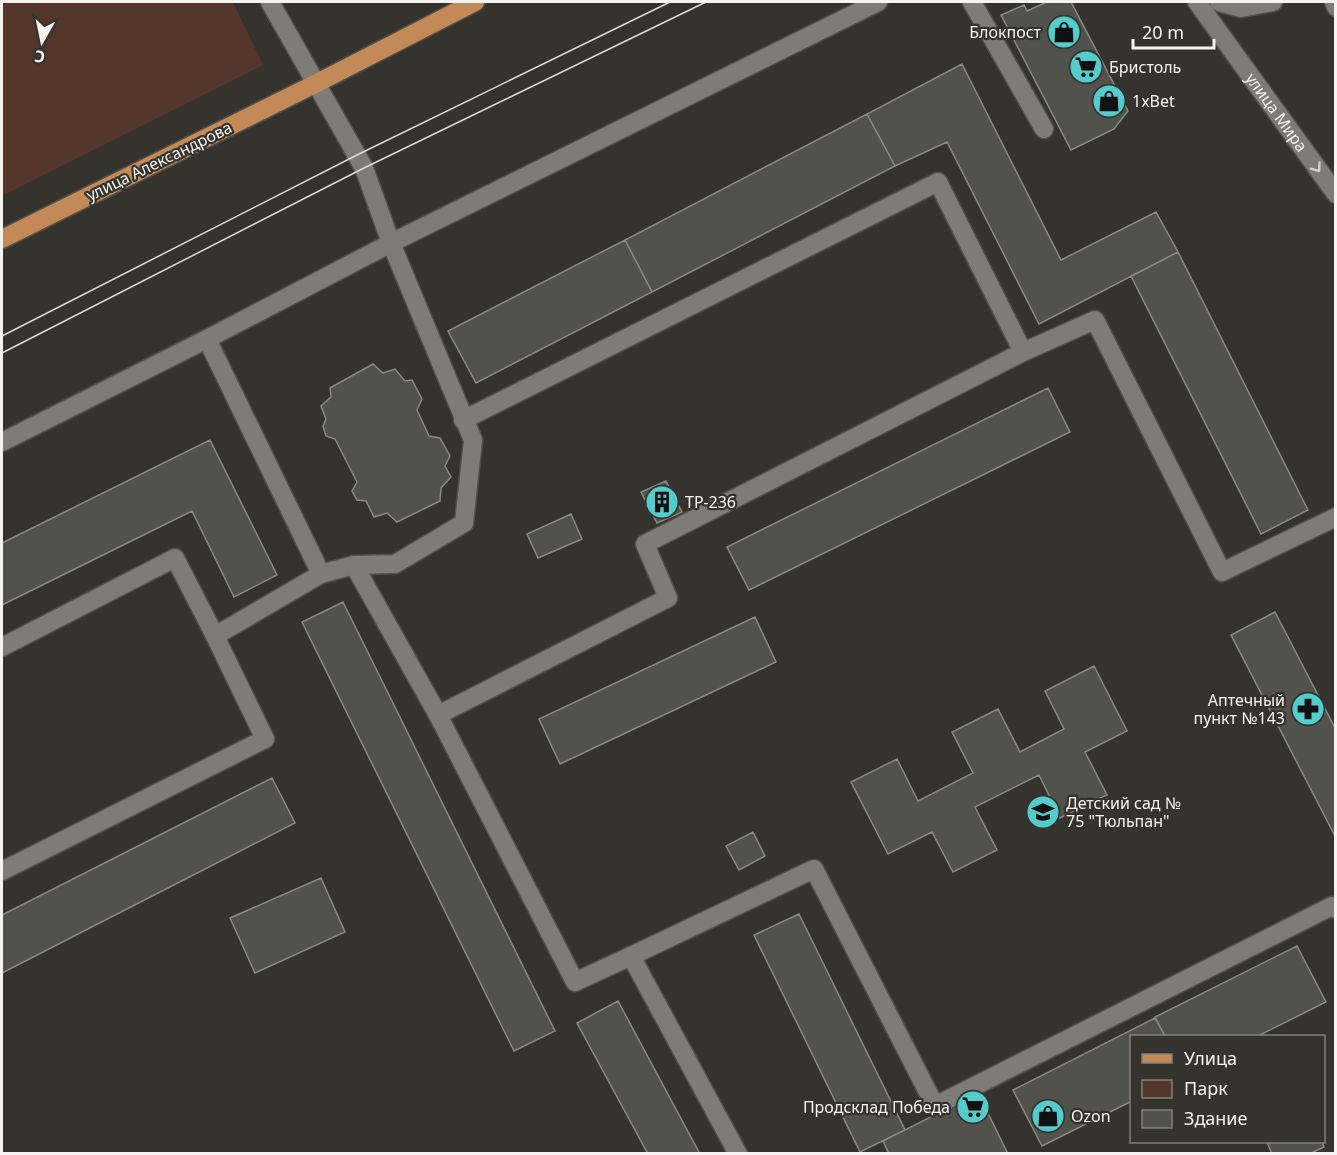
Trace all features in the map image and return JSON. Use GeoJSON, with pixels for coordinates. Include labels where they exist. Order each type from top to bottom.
{"type":"FeatureCollection","features":[{"type":"Feature","properties":{"kind":"main road","name":"улица Александрова"},"geometry":{"type":"LineString","coordinates":[[2,238],[317,83],[475,2]]}},
{"type":"Feature","properties":{"kind":"street"},"geometry":{"type":"LineString","coordinates":[[215,636],[321,574],[354,565],[395,564],[464,523],[473,440],[391,243],[364,168],[270,2]]}},
{"type":"Feature","properties":{"kind":"street"},"geometry":{"type":"LineString","coordinates":[[2,442],[391,243],[878,2]]}},
{"type":"Feature","properties":{"kind":"street"},"geometry":{"type":"LineString","coordinates":[[972,2],[1044,129]]}},
{"type":"Feature","properties":{"kind":"street","name":"улица Мира"},"geometry":{"type":"LineString","coordinates":[[1197,2],[1335,194]]}},
{"type":"Feature","properties":{"kind":"street"},"geometry":{"type":"LineString","coordinates":[[1219,2],[1241,8],[1273,2]]}},
{"type":"Feature","properties":{"kind":"street"},"geometry":{"type":"LineString","coordinates":[[1334,2],[1335,7]]}},
{"type":"Feature","properties":{"kind":"street"},"geometry":{"type":"LineString","coordinates":[[463,420],[938,182],[1023,352]]}},
{"type":"Feature","properties":{"kind":"street"},"geometry":{"type":"LineString","coordinates":[[438,715],[668,598],[645,544],[1023,352],[1095,320],[1222,572],[1335,517]]}},
{"type":"Feature","properties":{"kind":"street"},"geometry":{"type":"LineString","coordinates":[[207,339],[321,574]]}},
{"type":"Feature","properties":{"kind":"street"},"geometry":{"type":"LineString","coordinates":[[2,647],[175,558],[266,739],[2,871]]}},
{"type":"Feature","properties":{"kind":"street"},"geometry":{"type":"LineString","coordinates":[[354,565],[438,715],[575,982],[814,869],[935,1106],[1332,906],[1335,909]]}},
{"type":"Feature","properties":{"kind":"street"},"geometry":{"type":"LineString","coordinates":[[631,956],[738,1154]]}},
{"type":"Feature","properties":{"kind":"green space"},"geometry":{"type":"Polygon","coordinates":[[[2,2],[233,2],[263,65],[2,196],[2,2]]]}},
{"type":"Feature","properties":{"kind":"building"},"geometry":{"type":"Polygon","coordinates":[[[1047,2],[1071,2],[1128,111],[1114,129],[1071,150],[1001,15],[1024,5],[1027,11],[1047,2]]]}},
{"type":"Feature","properties":{"kind":"building"},"geometry":{"type":"Polygon","coordinates":[[[962,64],[1061,260],[1156,212],[1178,252],[1039,324],[947,142],[895,166],[867,114],[962,64]]]}},
{"type":"Feature","properties":{"kind":"building"},"geometry":{"type":"Polygon","coordinates":[[[867,114],[895,166],[652,292],[625,240],[867,114]]]}},
{"type":"Feature","properties":{"kind":"building"},"geometry":{"type":"Polygon","coordinates":[[[625,240],[652,292],[476,383],[448,331],[625,240]]]}},
{"type":"Feature","properties":{"kind":"building"},"geometry":{"type":"Polygon","coordinates":[[[1178,252],[1308,510],[1261,534],[1131,276],[1178,252]]]}},
{"type":"Feature","properties":{"kind":"building"},"geometry":{"type":"Polygon","coordinates":[[[373,364],[383,373],[395,369],[405,381],[412,380],[422,399],[417,410],[429,436],[440,438],[450,456],[445,466],[451,477],[441,488],[440,501],[397,522],[387,513],[374,517],[366,501],[357,500],[352,491],[357,482],[335,439],[326,436],[323,426],[326,419],[321,406],[331,397],[330,388],[373,364]]]}},
{"type":"Feature","properties":{"kind":"building"},"geometry":{"type":"Polygon","coordinates":[[[1048,388],[1070,432],[749,590],[727,547],[1048,388]]]}},
{"type":"Feature","properties":{"kind":"building"},"geometry":{"type":"Polygon","coordinates":[[[210,440],[277,575],[234,597],[192,511],[2,605],[2,543],[210,440]]]}},
{"type":"Feature","properties":{"kind":"building","name":"ТР-236"},"geometry":{"type":"Polygon","coordinates":[[[666,481],[682,512],[657,523],[641,492],[666,481]]]}},
{"type":"Feature","properties":{"kind":"building"},"geometry":{"type":"Polygon","coordinates":[[[571,514],[582,539],[538,558],[527,534],[571,514]]]}},
{"type":"Feature","properties":{"kind":"building"},"geometry":{"type":"Polygon","coordinates":[[[343,602],[555,1031],[514,1051],[302,622],[343,602]]]}},
{"type":"Feature","properties":{"kind":"building"},"geometry":{"type":"Polygon","coordinates":[[[1275,612],[1336,730],[1336,838],[1231,635],[1275,612]]]}},
{"type":"Feature","properties":{"kind":"building"},"geometry":{"type":"Polygon","coordinates":[[[755,617],[776,662],[560,764],[539,719],[755,617]]]}},
{"type":"Feature","properties":{"kind":"building"},"geometry":{"type":"Polygon","coordinates":[[[1094,666],[1127,731],[1085,752],[1107,795],[1060,818],[1039,775],[975,807],[997,850],[953,872],[932,832],[888,854],[851,782],[897,759],[918,801],[973,773],[952,732],[998,709],[1020,752],[1064,729],[1045,691],[1094,666]]]}},
{"type":"Feature","properties":{"kind":"building"},"geometry":{"type":"Polygon","coordinates":[[[272,778],[295,823],[2,973],[2,915],[272,778]]]}},
{"type":"Feature","properties":{"kind":"building"},"geometry":{"type":"Polygon","coordinates":[[[753,832],[765,856],[739,870],[726,846],[753,832]]]}},
{"type":"Feature","properties":{"kind":"building"},"geometry":{"type":"Polygon","coordinates":[[[321,878],[345,932],[255,973],[230,918],[321,878]]]}},
{"type":"Feature","properties":{"kind":"building"},"geometry":{"type":"Polygon","coordinates":[[[799,914],[905,1130],[860,1152],[754,935],[799,914]]]}},
{"type":"Feature","properties":{"kind":"building"},"geometry":{"type":"Polygon","coordinates":[[[1297,946],[1326,1002],[1260,1035],[1164,1035],[1155,1017],[1297,946]]]}},
{"type":"Feature","properties":{"kind":"building"},"geometry":{"type":"Polygon","coordinates":[[[618,1001],[700,1154],[648,1154],[577,1023],[618,1001]]]}},
{"type":"Feature","properties":{"kind":"building"},"geometry":{"type":"Polygon","coordinates":[[[1155,1018],[1164,1035],[1130,1035],[1130,1102],[1042,1146],[1013,1090],[1155,1018]]]}},
{"type":"Feature","properties":{"kind":"building"},"geometry":{"type":"Polygon","coordinates":[[[978,1093],[1008,1154],[889,1154],[883,1141],[978,1093]]]}},
{"type":"Feature","properties":{"kind":"building"},"geometry":{"type":"Polygon","coordinates":[[[1267,1143],[1322,1143],[1324,1147],[1309,1154],[1272,1154],[1267,1143]]]}},
{"type":"Feature","properties":{"kind":"tram line"},"geometry":{"type":"LineString","coordinates":[[2,336],[357,155],[670,2]]}},
{"type":"Feature","properties":{"kind":"tram line"},"geometry":{"type":"LineString","coordinates":[[2,353],[364,168],[706,2]]}},
{"type":"Feature","properties":{"kind":"place","name":"Блокпост"},"geometry":{"type":"Point","coordinates":[1064,32]}},
{"type":"Feature","properties":{"kind":"place","name":"Бристоль"},"geometry":{"type":"Point","coordinates":[1086,67]}},
{"type":"Feature","properties":{"kind":"place","name":"1xBet"},"geometry":{"type":"Point","coordinates":[1109,101]}},
{"type":"Feature","properties":{"kind":"place","name":"ТР-236"},"geometry":{"type":"Point","coordinates":[662,502]}},
{"type":"Feature","properties":{"kind":"place","name":"Аптечный пункт №143"},"geometry":{"type":"Point","coordinates":[1308,709]}},
{"type":"Feature","properties":{"kind":"place","name":"Детский сад № 75 \"Тюльпан\""},"geometry":{"type":"Point","coordinates":[1043,812]}},
{"type":"Feature","properties":{"kind":"place","name":"Продсклад Победа"},"geometry":{"type":"Point","coordinates":[973,1107]}},
{"type":"Feature","properties":{"kind":"place","name":"Ozon"},"geometry":{"type":"Point","coordinates":[1048,1116]}}]}
